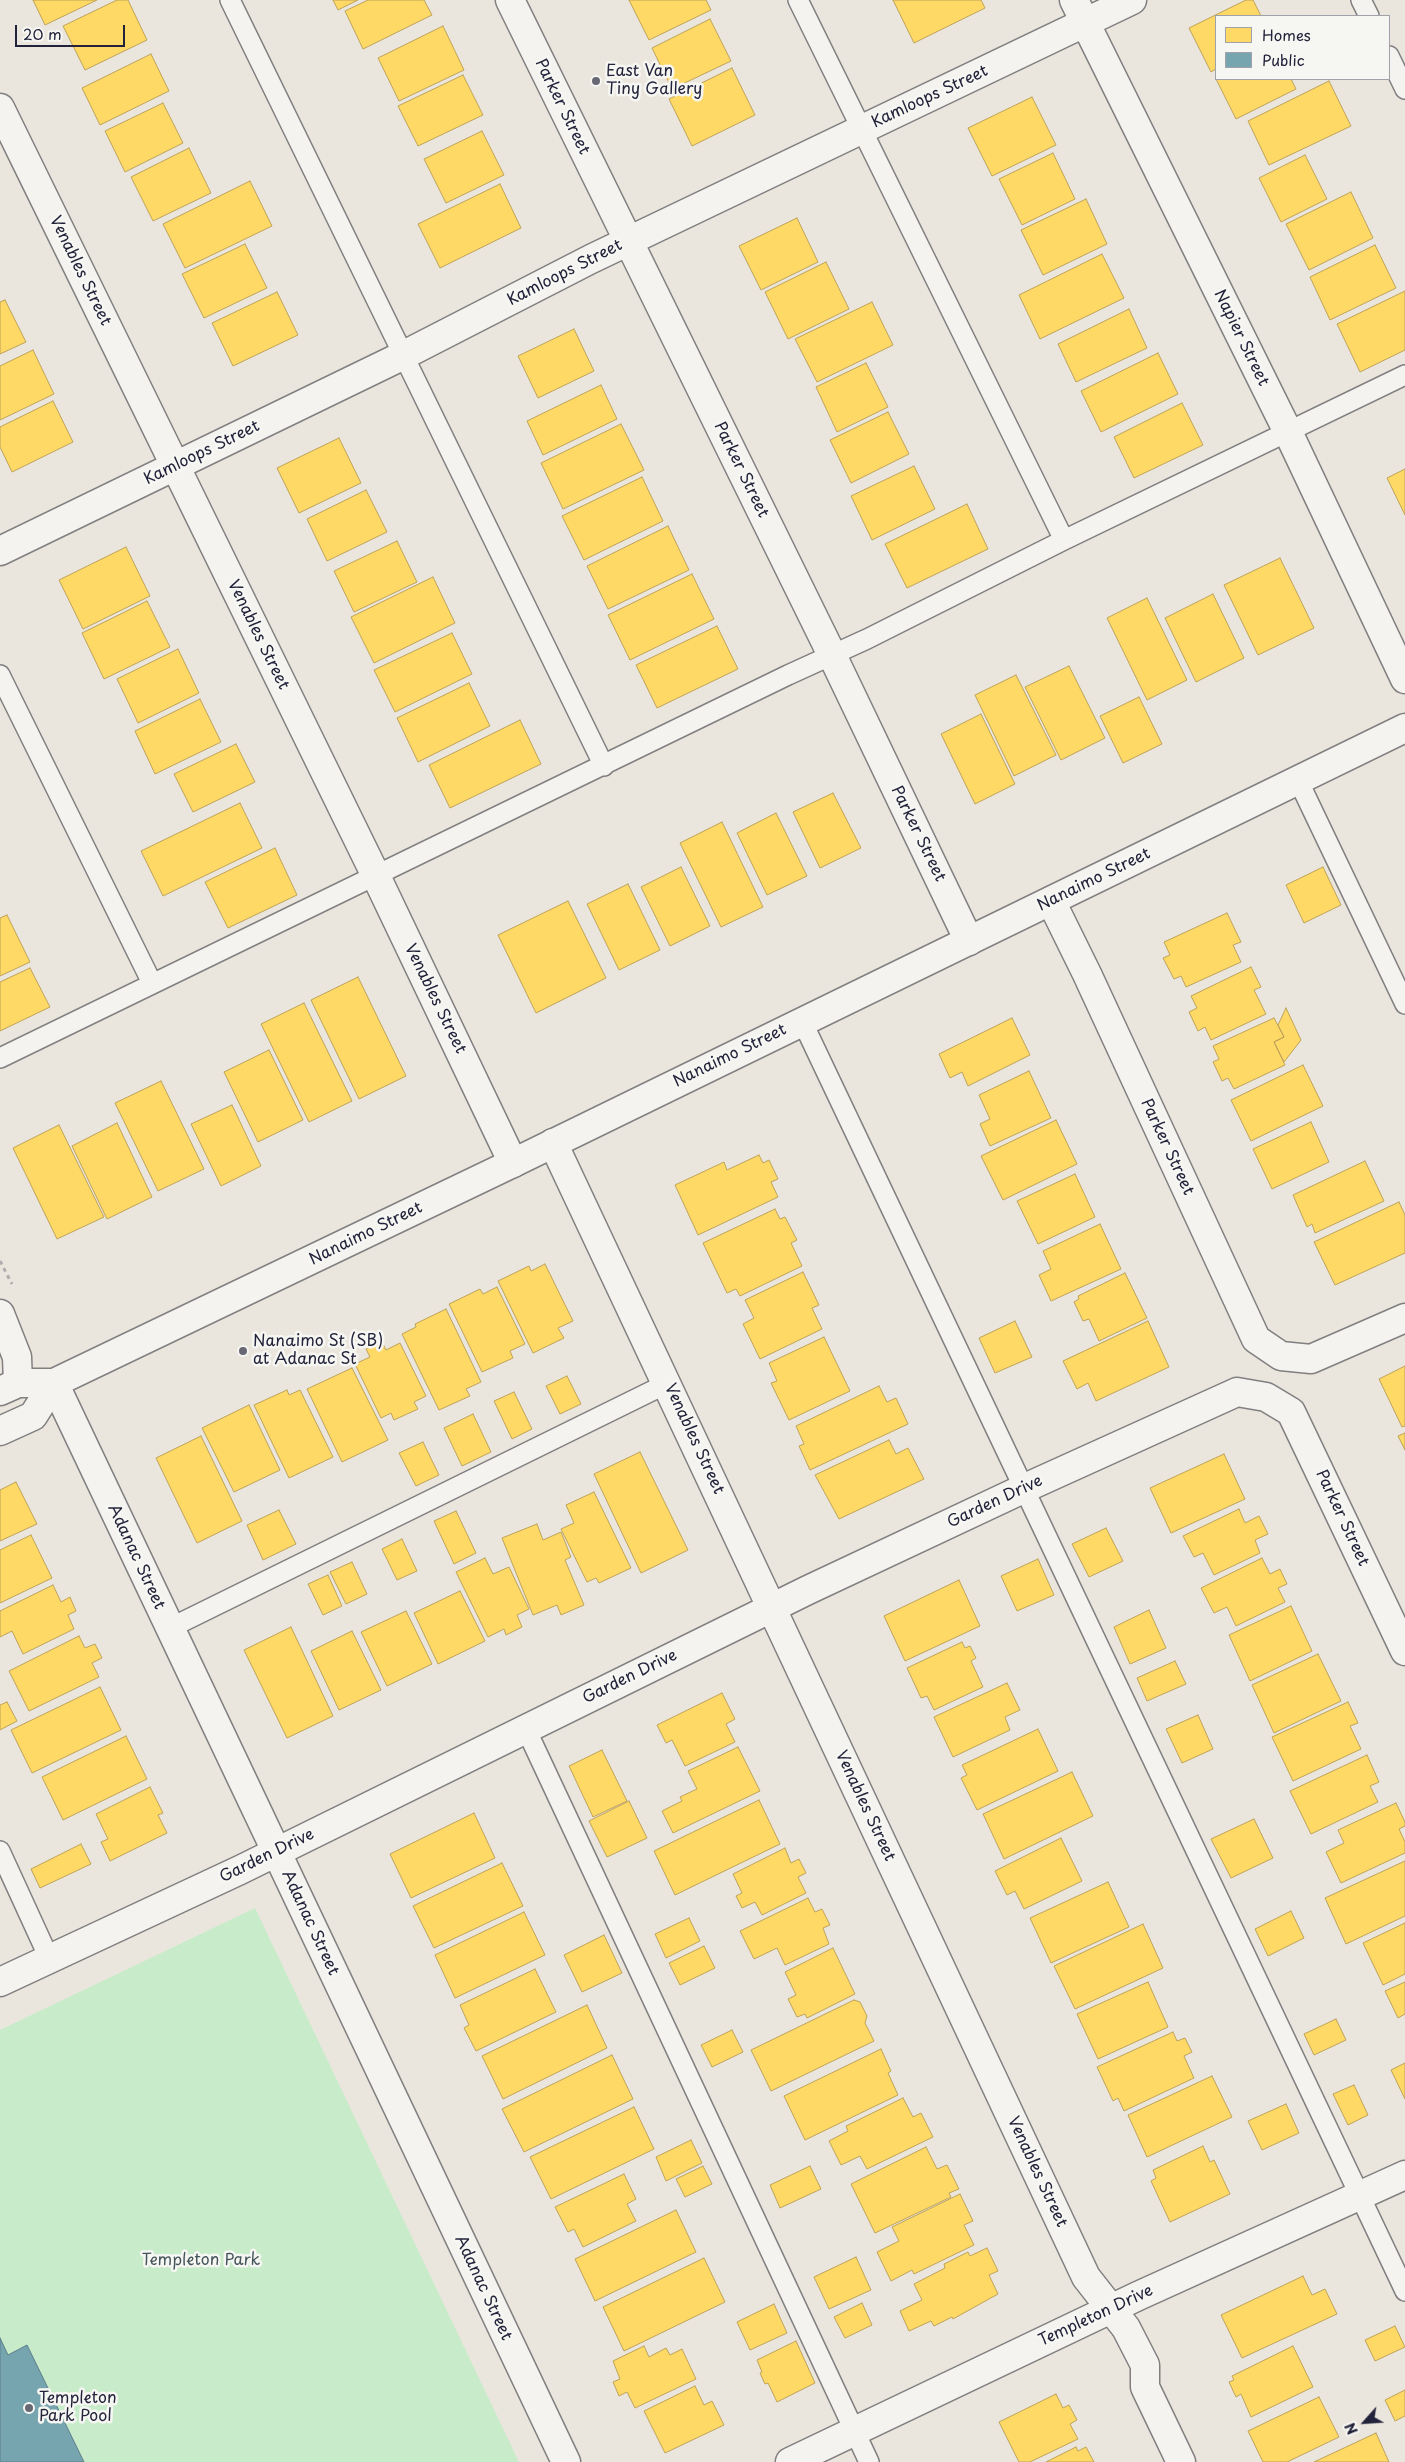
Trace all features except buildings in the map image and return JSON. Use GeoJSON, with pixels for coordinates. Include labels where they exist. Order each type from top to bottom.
{"type":"FeatureCollection","features":[{"type":"Feature","properties":{"kind":"street","name":"Parker Street"},"geometry":{"type":"LineString","coordinates":[[510,0],[832,655],[969,941]]}},
{"type":"Feature","properties":{"kind":"street","name":"Kamloops Street"},"geometry":{"type":"LineString","coordinates":[[0,551],[176,467],[628,242],[862,130],[1079,12],[1132,0]]}},
{"type":"Feature","properties":{"kind":"street","name":"Napier Street"},"geometry":{"type":"LineString","coordinates":[[1079,12],[1288,432],[1405,679]]}},
{"type":"Feature","properties":{"kind":"street","name":"Venables Street"},"geometry":{"type":"LineString","coordinates":[[0,108],[376,876],[513,1163]]}},
{"type":"Feature","properties":{"kind":"street","name":"Nanaimo Street"},"geometry":{"type":"LineString","coordinates":[[9,1387],[54,1383],[513,1163],[1405,728]]}},
{"type":"Feature","properties":{"kind":"street","name":"Parker Street"},"geometry":{"type":"LineString","coordinates":[[1051,902],[1087,974],[1256,1339],[1281,1356],[1310,1359],[1405,1318]]}},
{"type":"Feature","properties":{"kind":"street","name":"Venables Street"},"geometry":{"type":"LineString","coordinates":[[553,1143],[668,1383],[1086,2277],[1126,2328],[1145,2365],[1145,2387],[1181,2462]]}},
{"type":"Feature","properties":{"kind":"street"},"geometry":{"type":"LineString","coordinates":[[0,1314],[17,1357],[9,1387]]}},
{"type":"Feature","properties":{"kind":"street"},"geometry":{"type":"LineString","coordinates":[[0,1431],[33,1416],[54,1383]]}},
{"type":"Feature","properties":{"kind":"street","name":"Adanac Street"},"geometry":{"type":"LineString","coordinates":[[54,1383],[566,2462]]}},
{"type":"Feature","properties":{"kind":"street","name":"Garden Drive"},"geometry":{"type":"LineString","coordinates":[[0,1982],[277,1852],[772,1607],[1025,1488],[1237,1392],[1266,1397]]}},
{"type":"Feature","properties":{"kind":"street","name":"Parker Street"},"geometry":{"type":"LineString","coordinates":[[1266,1397],[1291,1412],[1405,1650]]}},
{"type":"Feature","properties":{"kind":"street","name":"Templeton Drive"},"geometry":{"type":"LineString","coordinates":[[790,2462],[1111,2308],[1405,2175]]}},
{"type":"Feature","properties":{"kind":"lane"},"geometry":{"type":"LineString","coordinates":[[230,0],[604,766]]}},
{"type":"Feature","properties":{"kind":"lane"},"geometry":{"type":"LineString","coordinates":[[798,0],[1064,540]]}},
{"type":"Feature","properties":{"kind":"lane"},"geometry":{"type":"LineString","coordinates":[[1361,0],[1368,15]]}},
{"type":"Feature","properties":{"kind":"lane"},"geometry":{"type":"LineString","coordinates":[[1390,58],[1405,88]]}},
{"type":"Feature","properties":{"kind":"lane"},"geometry":{"type":"LineString","coordinates":[[0,1058],[604,766],[1405,374]]}},
{"type":"Feature","properties":{"kind":"lane"},"geometry":{"type":"LineString","coordinates":[[0,675],[152,983]]}},
{"type":"Feature","properties":{"kind":"lane"},"geometry":{"type":"LineString","coordinates":[[1298,780],[1405,1004]]}},
{"type":"Feature","properties":{"kind":"lane"},"geometry":{"type":"LineString","coordinates":[[802,1021],[1405,2291]]}},
{"type":"Feature","properties":{"kind":"lane"},"geometry":{"type":"LineString","coordinates":[[170,1628],[668,1383]]}},
{"type":"Feature","properties":{"kind":"lane"},"geometry":{"type":"LineString","coordinates":[[526,1729],[869,2462]]}},
{"type":"Feature","properties":{"kind":"lane"},"geometry":{"type":"LineString","coordinates":[[0,1851],[49,1958]]}},
{"type":"Feature","properties":{"kind":"green space","name":"Templeton Park"},"geometry":{"type":"Polygon","coordinates":[[[255,1908],[519,2462],[0,2462],[0,2030],[255,1908]]]}},
{"type":"Feature","properties":{"kind":"place","name":"East Van Tiny Gallery"},"geometry":{"type":"Point","coordinates":[596,81]}},
{"type":"Feature","properties":{"kind":"place","name":"Nanaimo St (SB) at Adanac St"},"geometry":{"type":"Point","coordinates":[243,1351]}},
{"type":"Feature","properties":{"kind":"place","name":"Templeton Park Pool"},"geometry":{"type":"Point","coordinates":[29,2408]}}]}
